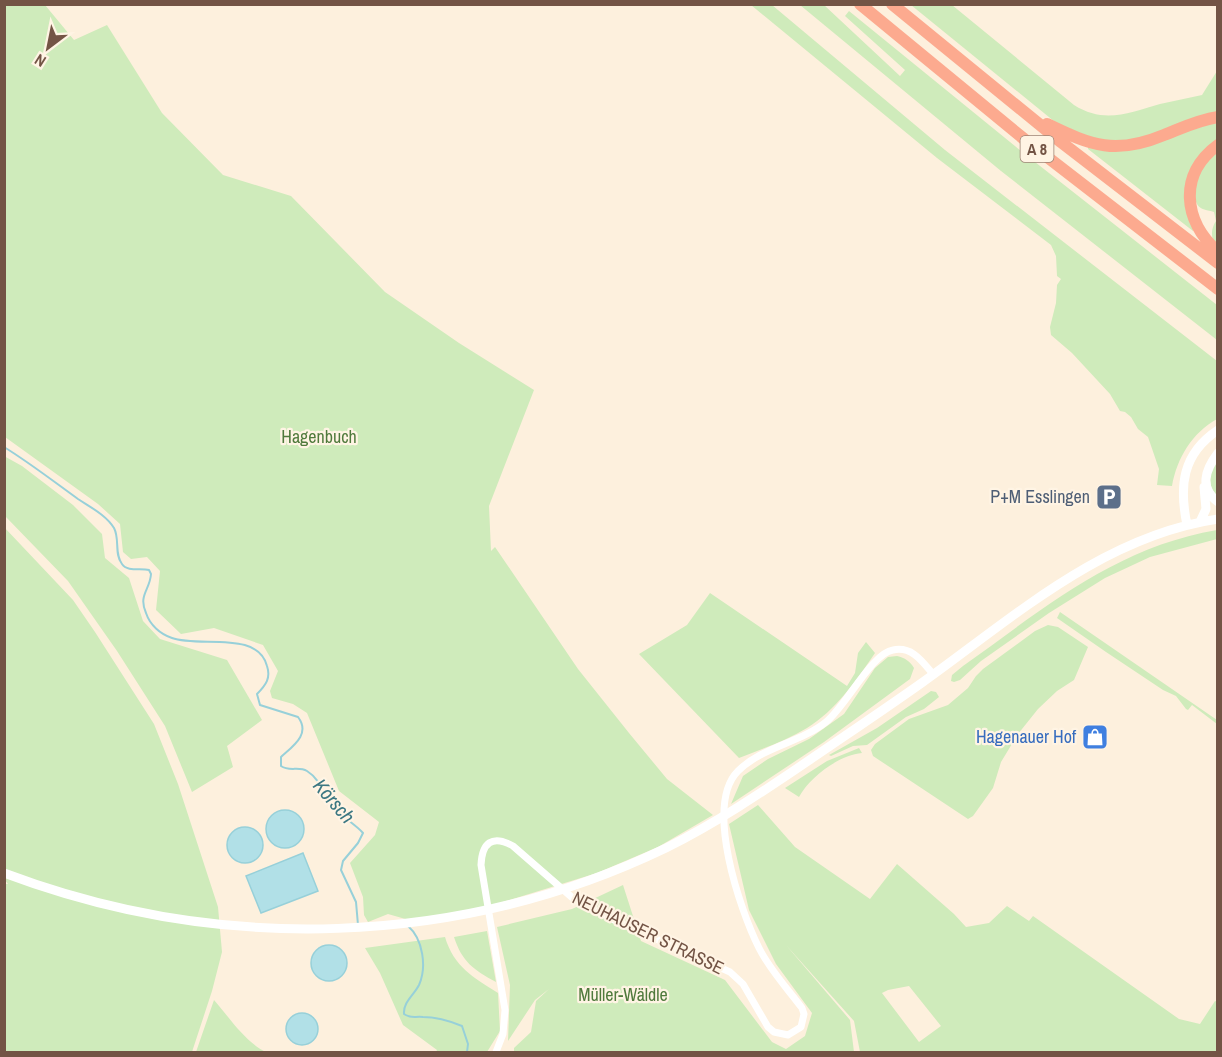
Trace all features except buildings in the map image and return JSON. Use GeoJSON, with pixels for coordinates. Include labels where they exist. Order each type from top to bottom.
{"type":"FeatureCollection","features":[{"type":"Feature","properties":{"kind":"highway","name":"A 8"},"geometry":{"type":"LineString","coordinates":[[860,4],[1016,133],[1218,290]]}},
{"type":"Feature","properties":{"kind":"highway","name":"A 8"},"geometry":{"type":"LineString","coordinates":[[892,4],[1027,115],[1218,264]]}},
{"type":"Feature","properties":{"kind":"highway"},"geometry":{"type":"LineString","coordinates":[[1027,115],[1086,142],[1117,146],[1139,144],[1194,123],[1218,117]]}},
{"type":"Feature","properties":{"kind":"highway"},"geometry":{"type":"LineString","coordinates":[[1218,145],[1198,166],[1192,181],[1190,199],[1192,215],[1197,228],[1218,252]]}},
{"type":"Feature","properties":{"kind":"main road"},"geometry":{"type":"LineString","coordinates":[[1187,525],[1182,495],[1186,471],[1197,449],[1218,430]]}},
{"type":"Feature","properties":{"kind":"main road"},"geometry":{"type":"LineString","coordinates":[[1200,522],[1206,509],[1205,484],[1209,468],[1218,453]]}},
{"type":"Feature","properties":{"kind":"main road"},"geometry":{"type":"LineString","coordinates":[[1205,484],[1209,494],[1218,502]]}},
{"type":"Feature","properties":{"kind":"main road"},"geometry":{"type":"LineString","coordinates":[[4,873],[104,905],[202,923],[254,928],[300,930],[363,928],[415,923],[510,904],[606,874],[664,849],[716,821],[791,772],[1092,563],[1136,542],[1187,525],[1218,519]]}},
{"type":"Feature","properties":{"kind":"street","name":"NEUHAUSER STRASSE"},"geometry":{"type":"LineString","coordinates":[[496,1053],[503,1034],[505,1010],[481,866],[484,848],[489,842],[497,840],[505,841],[513,846],[574,900],[730,972],[743,984],[768,1027],[774,1032],[788,1035],[801,1027],[804,1014],[802,1008],[771,969],[744,910],[724,828],[723,806],[728,788],[732,778],[749,762],[804,736],[827,721],[847,700],[875,660],[882,654],[896,649],[911,652],[933,674]]}},
{"type":"Feature","properties":{"kind":"green space","name":"Hagenbuch"},"geometry":{"type":"Polygon","coordinates":[[[5,5],[45,5],[74,40],[107,25],[162,113],[223,175],[291,196],[385,292],[459,343],[534,390],[489,506],[491,551],[495,547],[578,669],[667,779],[713,815],[658,847],[597,873],[467,913],[416,922],[388,914],[368,922],[364,915],[363,897],[350,863],[375,835],[379,822],[339,791],[307,713],[293,704],[272,698],[270,691],[278,671],[263,645],[214,628],[181,634],[156,610],[160,571],[147,557],[131,559],[123,552],[120,524],[98,504],[5,437],[5,5]]]}},
{"type":"Feature","properties":{"kind":"green space"},"geometry":{"type":"Polygon","coordinates":[[[751,5],[772,5],[945,150],[1217,361],[1217,419],[1200,431],[1187,447],[1172,486],[1157,485],[1159,469],[1148,437],[1138,429],[1131,417],[1120,411],[1110,394],[1072,353],[1051,335],[1050,327],[1056,303],[1057,285],[1061,279],[1057,276],[1056,256],[1051,245],[937,158],[751,5]]]}},
{"type":"Feature","properties":{"kind":"green space"},"geometry":{"type":"Polygon","coordinates":[[[800,5],[824,5],[900,76],[905,70],[845,16],[849,11],[1021,151],[1217,305],[1217,340],[1001,171],[800,5]]]}},
{"type":"Feature","properties":{"kind":"green space"},"geometry":{"type":"Polygon","coordinates":[[[911,5],[952,5],[1074,105],[1085,111],[1117,115],[1202,95],[1217,71],[1217,113],[1134,141],[1095,140],[1055,122],[911,5]]]}},
{"type":"Feature","properties":{"kind":"green space"},"geometry":{"type":"Polygon","coordinates":[[[1217,120],[1217,141],[1196,162],[1193,231],[1088,149],[1088,147],[1104,149],[1217,120]]]}},
{"type":"Feature","properties":{"kind":"green space"},"geometry":{"type":"Polygon","coordinates":[[[1217,149],[1217,248],[1212,234],[1216,221],[1214,212],[1198,206],[1195,190],[1199,174],[1217,149]]]}},
{"type":"Feature","properties":{"kind":"green space"},"geometry":{"type":"Polygon","coordinates":[[[4,456],[22,466],[73,505],[102,534],[105,558],[129,578],[143,621],[160,639],[227,660],[262,720],[227,746],[233,767],[192,792],[165,726],[117,651],[68,581],[5,516],[4,456]]]}},
{"type":"Feature","properties":{"kind":"green space"},"geometry":{"type":"Polygon","coordinates":[[[1217,460],[1217,497],[1210,479],[1217,460]]]}},
{"type":"Feature","properties":{"kind":"green space"},"geometry":{"type":"Polygon","coordinates":[[[4,527],[73,600],[95,632],[154,724],[178,784],[218,907],[222,952],[192,1052],[5,1052],[5,884],[8,884],[4,879],[4,527]]]}},
{"type":"Feature","properties":{"kind":"green space"},"geometry":{"type":"Polygon","coordinates":[[[1217,530],[1217,539],[1150,557],[1105,578],[1049,613],[981,661],[960,680],[951,681],[952,675],[963,666],[1052,602],[1113,565],[1180,538],[1217,530]]]}},
{"type":"Feature","properties":{"kind":"green space"},"geometry":{"type":"Polygon","coordinates":[[[710,593],[847,686],[855,673],[858,653],[866,642],[875,653],[845,694],[817,721],[791,737],[739,758],[639,654],[687,625],[710,593]]]}},
{"type":"Feature","properties":{"kind":"green space"},"geometry":{"type":"Polygon","coordinates":[[[1060,612],[1217,720],[1217,724],[1192,705],[1188,710],[1186,709],[1176,696],[1163,690],[1057,618],[1060,612]]]}},
{"type":"Feature","properties":{"kind":"green space"},"geometry":{"type":"Polygon","coordinates":[[[1048,625],[1058,627],[1088,647],[1074,680],[1057,691],[1038,709],[1018,734],[1001,762],[993,788],[973,816],[968,819],[873,756],[871,750],[875,744],[909,719],[948,705],[968,688],[983,669],[1035,631],[1048,625]]]}},
{"type":"Feature","properties":{"kind":"green space"},"geometry":{"type":"Polygon","coordinates":[[[897,656],[907,660],[914,668],[910,679],[824,742],[731,804],[743,776],[768,759],[809,739],[844,714],[875,668],[888,657],[897,656]]]}},
{"type":"Feature","properties":{"kind":"green space"},"geometry":{"type":"Polygon","coordinates":[[[931,691],[936,692],[939,697],[867,745],[853,746],[829,755],[877,728],[931,691]]]}},
{"type":"Feature","properties":{"kind":"green space"},"geometry":{"type":"Polygon","coordinates":[[[859,748],[862,753],[844,758],[826,768],[810,782],[799,797],[785,788],[827,761],[859,748]]]}},
{"type":"Feature","properties":{"kind":"green space","name":"Müller-Wäldle"},"geometry":{"type":"Polygon","coordinates":[[[758,805],[795,847],[870,899],[897,864],[966,927],[989,923],[1007,906],[1029,921],[1033,916],[1179,1019],[1200,1024],[1215,1001],[1218,1002],[1217,1052],[860,1052],[854,1021],[786,945],[850,1020],[854,1052],[514,1052],[514,1048],[531,1032],[536,1001],[549,989],[535,1000],[508,1041],[510,985],[497,927],[572,909],[623,885],[641,941],[725,980],[772,1042],[786,1049],[805,1036],[812,1013],[776,964],[749,910],[729,824],[758,805]],[[909,986],[882,993],[919,1042],[941,1026],[909,986]]]}},
{"type":"Feature","properties":{"kind":"green space"},"geometry":{"type":"Polygon","coordinates":[[[487,931],[496,982],[465,959],[454,937],[487,931]]]}},
{"type":"Feature","properties":{"kind":"green space"},"geometry":{"type":"Polygon","coordinates":[[[445,937],[459,964],[498,993],[500,1031],[487,1052],[436,1052],[437,1050],[403,1025],[380,973],[365,948],[445,937]]]}},
{"type":"Feature","properties":{"kind":"green space"},"geometry":{"type":"Polygon","coordinates":[[[214,1000],[244,1036],[266,1052],[196,1052],[214,1000]]]}},
{"type":"Feature","properties":{"kind":"water"},"geometry":{"type":"Polygon","coordinates":[[[285,810],[298,816],[304,829],[298,842],[285,848],[272,842],[266,829],[272,816],[285,810]]]}},
{"type":"Feature","properties":{"kind":"water"},"geometry":{"type":"Polygon","coordinates":[[[245,827],[258,832],[263,845],[258,858],[245,863],[232,858],[227,845],[232,832],[245,827]]]}},
{"type":"Feature","properties":{"kind":"water"},"geometry":{"type":"Polygon","coordinates":[[[303,853],[318,891],[261,913],[246,876],[303,853]]]}},
{"type":"Feature","properties":{"kind":"water"},"geometry":{"type":"Polygon","coordinates":[[[329,945],[342,950],[347,963],[342,976],[329,981],[316,976],[311,963],[316,950],[329,945]]]}},
{"type":"Feature","properties":{"kind":"water"},"geometry":{"type":"Polygon","coordinates":[[[302,1013],[313,1018],[318,1029],[313,1040],[302,1045],[291,1040],[286,1029],[291,1018],[302,1013]]]}},
{"type":"Feature","properties":{"kind":"waterway","name":"Körsch"},"geometry":{"type":"LineString","coordinates":[[4,447],[111,523],[116,532],[118,556],[122,564],[131,569],[149,570],[151,574],[143,602],[150,621],[163,634],[183,641],[240,644],[252,648],[261,655],[267,666],[268,678],[257,694],[260,705],[298,717],[303,729],[299,739],[281,757],[281,766],[287,769],[301,769],[311,774],[319,782],[336,809],[363,833],[343,861],[341,870],[356,902],[358,925]]}},
{"type":"Feature","properties":{"kind":"waterway","name":"Körsch"},"geometry":{"type":"LineString","coordinates":[[408,926],[420,946],[423,970],[419,985],[407,1002],[404,1014],[411,1017],[428,1017],[448,1021],[462,1026],[468,1044],[467,1052]]}},
{"type":"Feature","properties":{"kind":"place","name":"P+M Esslingen"},"geometry":{"type":"Point","coordinates":[1109,497]}},
{"type":"Feature","properties":{"kind":"place","name":"Hagenauer Hof"},"geometry":{"type":"Point","coordinates":[1095,737]}}]}
